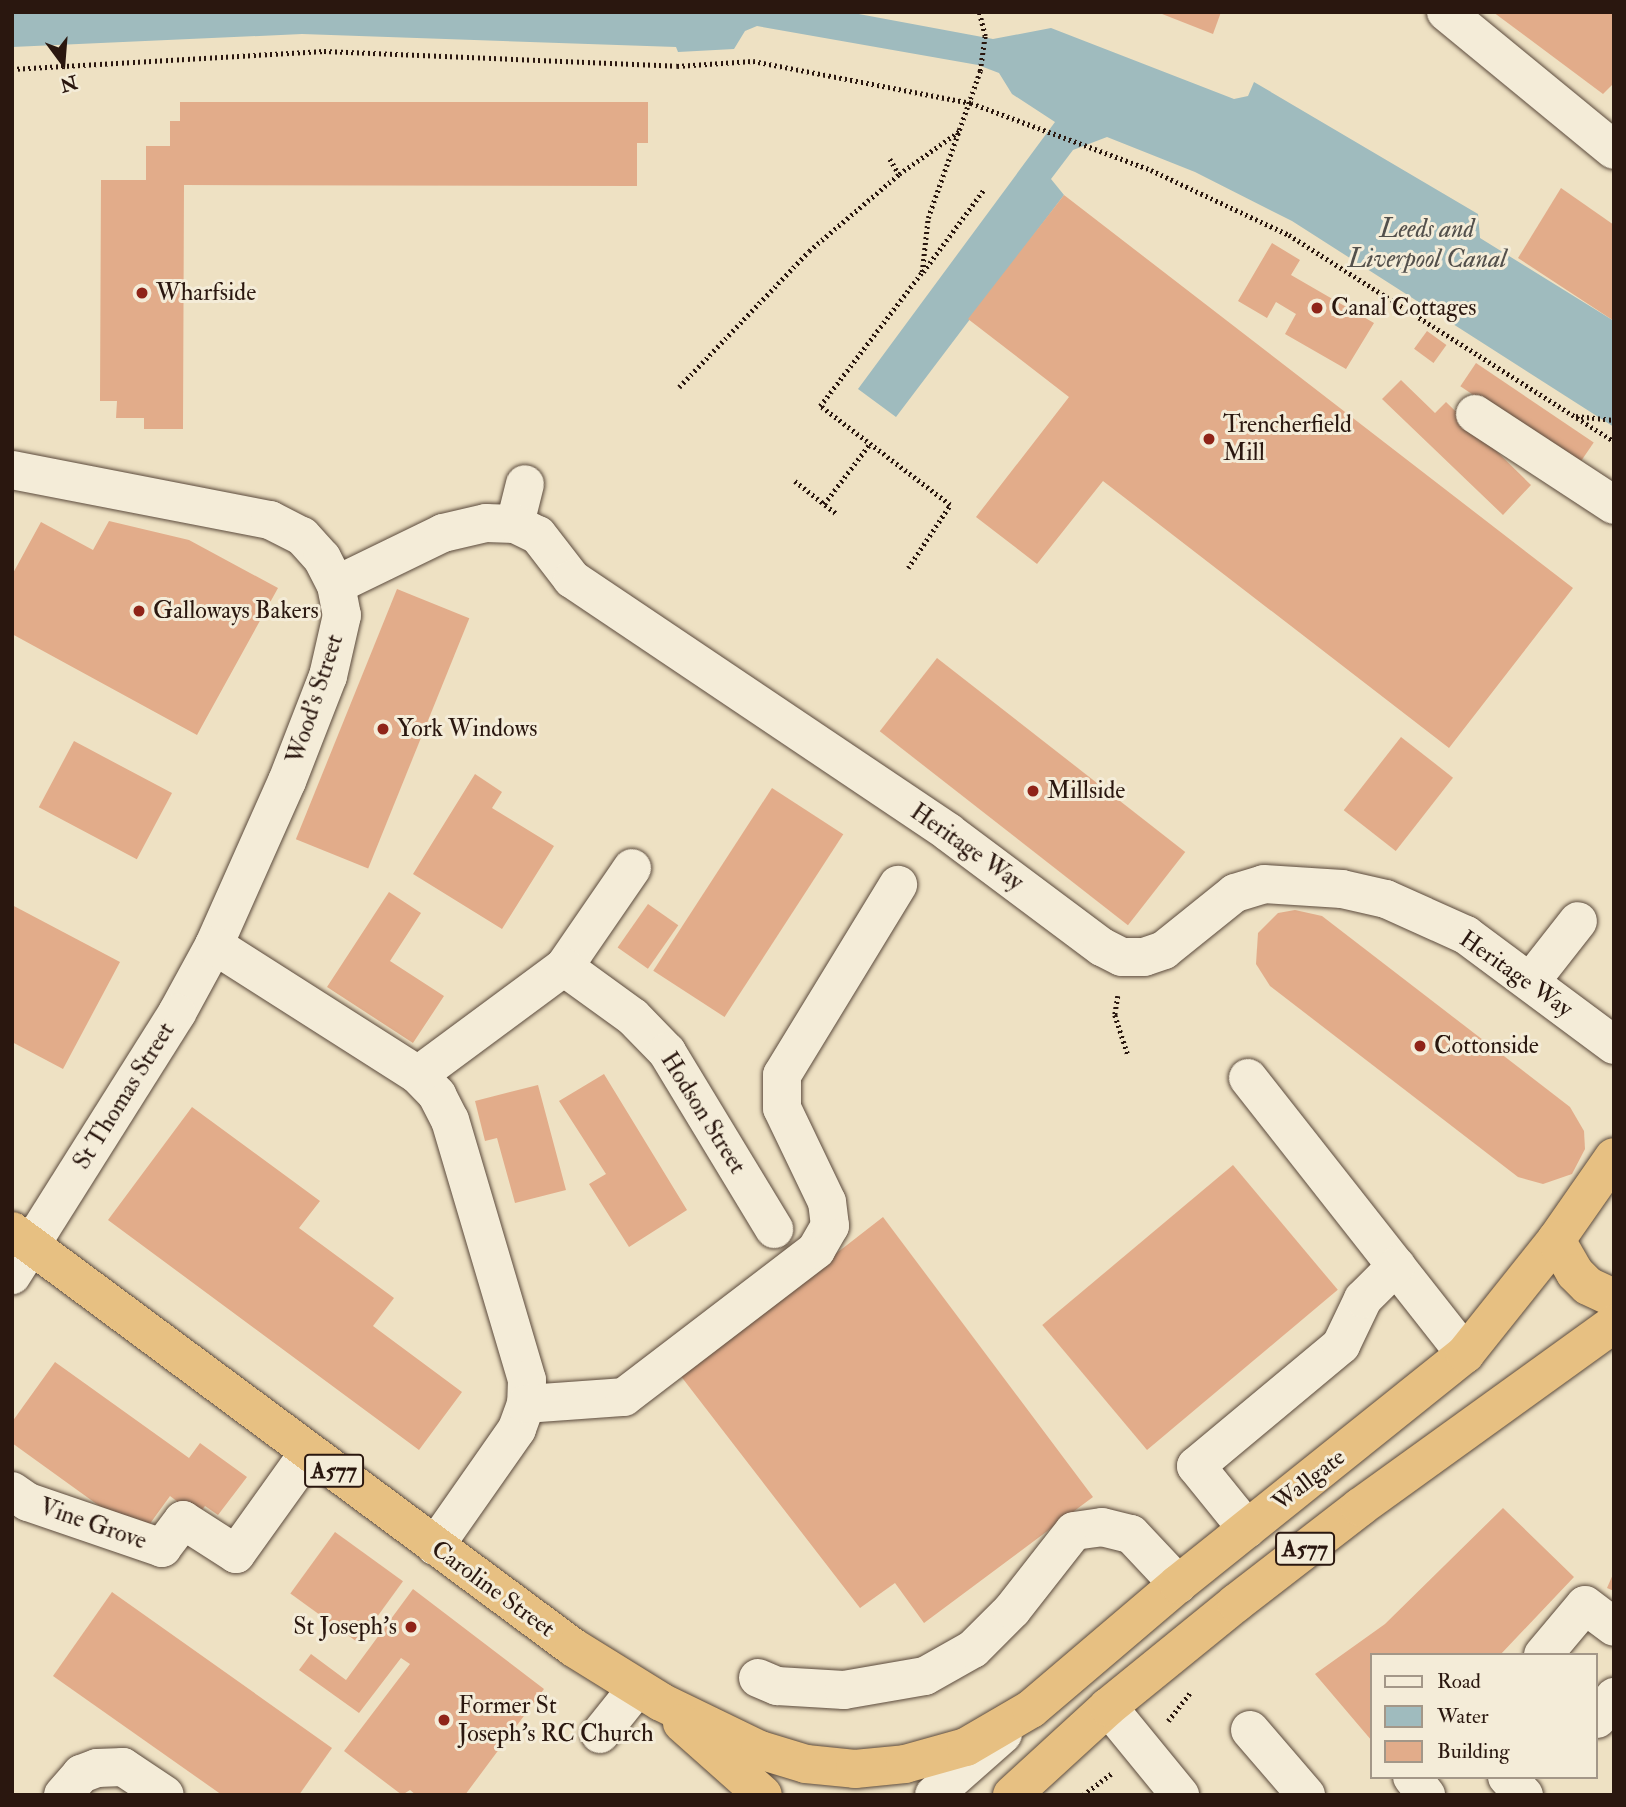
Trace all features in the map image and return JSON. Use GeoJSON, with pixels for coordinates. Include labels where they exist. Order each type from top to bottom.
{"type":"FeatureCollection","features":[{"type":"Feature","properties":{"kind":"highway","name":"Wallgate"},"geometry":{"type":"LineString","coordinates":[[1031,1709],[1178,1584],[1465,1354],[1556,1240],[1614,1157]]}},
{"type":"Feature","properties":{"kind":"highway"},"geometry":{"type":"LineString","coordinates":[[1556,1240],[1575,1273],[1588,1286],[1614,1298]]}},
{"type":"Feature","properties":{"kind":"highway","name":"Caroline Street"},"geometry":{"type":"LineString","coordinates":[[18,1250],[309,1452],[574,1648],[649,1695],[760,1750],[806,1764],[855,1769],[905,1764],[965,1747],[1031,1709]]}},
{"type":"Feature","properties":{"kind":"highway","name":"A577"},"geometry":{"type":"LineString","coordinates":[[1012,1795],[1108,1707],[1360,1507],[1614,1324]]}},
{"type":"Feature","properties":{"kind":"highway","name":"A577"},"geometry":{"type":"LineString","coordinates":[[649,1695],[719,1760],[763,1795]]}},
{"type":"Feature","properties":{"kind":"street"},"geometry":{"type":"LineString","coordinates":[[1446,12],[1614,150]]}},
{"type":"Feature","properties":{"kind":"street"},"geometry":{"type":"LineString","coordinates":[[1475,414],[1614,505]]}},
{"type":"Feature","properties":{"kind":"street","name":"Wood's Street"},"geometry":{"type":"LineString","coordinates":[[12,470],[270,520],[302,536],[322,558],[336,584],[342,615],[328,676],[287,781],[214,945]]}},
{"type":"Feature","properties":{"kind":"street"},"geometry":{"type":"LineString","coordinates":[[336,584],[443,533],[486,523],[515,524],[525,484]]}},
{"type":"Feature","properties":{"kind":"street","name":"Heritage Way"},"geometry":{"type":"LineString","coordinates":[[515,524],[538,534],[572,579],[948,832],[1102,947],[1122,957],[1144,957],[1164,950],[1235,892],[1264,884],[1306,884],[1386,899],[1466,935],[1614,1045]]}},
{"type":"Feature","properties":{"kind":"street"},"geometry":{"type":"LineString","coordinates":[[418,1075],[564,967],[632,868]]}},
{"type":"Feature","properties":{"kind":"street"},"geometry":{"type":"LineString","coordinates":[[526,1404],[624,1397],[816,1250],[830,1226],[827,1202],[782,1108],[782,1075],[898,885]]}},
{"type":"Feature","properties":{"kind":"street"},"geometry":{"type":"LineString","coordinates":[[1531,981],[1578,921]]}},
{"type":"Feature","properties":{"kind":"street"},"geometry":{"type":"LineString","coordinates":[[214,945],[418,1075],[437,1094],[450,1120],[527,1380],[526,1404],[517,1429],[435,1546]]}},
{"type":"Feature","properties":{"kind":"street","name":"St Thomas Street"},"geometry":{"type":"LineString","coordinates":[[18,1250],[177,1013],[214,945]]}},
{"type":"Feature","properties":{"kind":"street","name":"Hodson Street"},"geometry":{"type":"LineString","coordinates":[[564,967],[633,1017],[667,1052],[774,1229]]}},
{"type":"Feature","properties":{"kind":"street"},"geometry":{"type":"LineString","coordinates":[[1248,1079],[1465,1354]]}},
{"type":"Feature","properties":{"kind":"street"},"geometry":{"type":"LineString","coordinates":[[1247,1529],[1196,1466],[1341,1345],[1363,1299],[1396,1266]]}},
{"type":"Feature","properties":{"kind":"street","name":"Vine Grove"},"geometry":{"type":"LineString","coordinates":[[12,1491],[28,1502],[162,1548],[183,1520],[236,1554],[309,1452]]}},
{"type":"Feature","properties":{"kind":"street"},"geometry":{"type":"LineString","coordinates":[[758,1678],[777,1686],[844,1690],[925,1676],[973,1649],[1012,1610],[1074,1531],[1102,1527],[1131,1534],[1178,1584]]}},
{"type":"Feature","properties":{"kind":"street"},"geometry":{"type":"LineString","coordinates":[[1545,1653],[1585,1605],[1614,1627]]}},
{"type":"Feature","properties":{"kind":"street"},"geometry":{"type":"LineString","coordinates":[[600,1734],[649,1695]]}},
{"type":"Feature","properties":{"kind":"street"},"geometry":{"type":"LineString","coordinates":[[1598,1717],[1614,1697]]}},
{"type":"Feature","properties":{"kind":"street"},"geometry":{"type":"LineString","coordinates":[[1108,1707],[1180,1795]]}},
{"type":"Feature","properties":{"kind":"street","name":"Wallgate"},"geometry":{"type":"LineString","coordinates":[[934,1795],[1031,1709]]}},
{"type":"Feature","properties":{"kind":"street"},"geometry":{"type":"LineString","coordinates":[[1250,1730],[1306,1795]]}},
{"type":"Feature","properties":{"kind":"street"},"geometry":{"type":"LineString","coordinates":[[63,1795],[81,1774],[97,1768],[123,1768],[165,1795]]}},
{"type":"Feature","properties":{"kind":"street"},"geometry":{"type":"LineString","coordinates":[[1414,1779],[1426,1795]]}},
{"type":"Feature","properties":{"kind":"street"},"geometry":{"type":"LineString","coordinates":[[1509,1779],[1524,1795]]}},
{"type":"Feature","properties":{"kind":"path"},"geometry":{"type":"LineString","coordinates":[[922,272],[928,218],[971,103],[980,71],[985,36],[979,12]]}},
{"type":"Feature","properties":{"kind":"path"},"geometry":{"type":"LineString","coordinates":[[12,69],[324,51],[677,66],[753,61],[971,103],[1151,170],[1289,236],[1614,441]]}},
{"type":"Feature","properties":{"kind":"path"},"geometry":{"type":"LineString","coordinates":[[679,387],[810,251],[900,174],[961,130]]}},
{"type":"Feature","properties":{"kind":"path"},"geometry":{"type":"LineString","coordinates":[[890,159],[900,174]]}},
{"type":"Feature","properties":{"kind":"path"},"geometry":{"type":"LineString","coordinates":[[908,568],[950,505],[820,406],[985,188]]}},
{"type":"Feature","properties":{"kind":"path"},"geometry":{"type":"LineString","coordinates":[[1573,416],[1614,420]]}},
{"type":"Feature","properties":{"kind":"path"},"geometry":{"type":"LineString","coordinates":[[824,504],[869,445]]}},
{"type":"Feature","properties":{"kind":"path"},"geometry":{"type":"LineString","coordinates":[[795,481],[838,514]]}},
{"type":"Feature","properties":{"kind":"path"},"geometry":{"type":"LineString","coordinates":[[1122,957],[1115,1015],[1128,1055]]}},
{"type":"Feature","properties":{"kind":"path"},"geometry":{"type":"LineString","coordinates":[[1083,1795],[1115,1770]]}},
{"type":"Feature","properties":{"kind":"water","name":"Leeds and Liverpool Canal"},"geometry":{"type":"Polygon","coordinates":[[[12,12],[848,12],[993,39],[1051,28],[1234,99],[1248,96],[1254,82],[1478,214],[1480,238],[1614,321],[1614,427],[1292,221],[1195,172],[1107,137],[1073,150],[1051,179],[1064,195],[896,417],[858,389],[1055,122],[1012,94],[999,73],[978,65],[757,26],[745,31],[734,49],[678,52],[676,47],[302,34],[12,47],[12,12]]]}},
{"type":"Feature","properties":{"kind":"building"},"geometry":{"type":"Polygon","coordinates":[[[1157,12],[1221,12],[1213,34],[1157,12]]]}},
{"type":"Feature","properties":{"kind":"building"},"geometry":{"type":"Polygon","coordinates":[[[1493,12],[1614,12],[1614,83],[1603,94],[1493,12]]]}},
{"type":"Feature","properties":{"kind":"building","name":"Wharfside"},"geometry":{"type":"Polygon","coordinates":[[[180,102],[648,102],[648,143],[637,143],[637,186],[184,185],[183,429],[144,429],[144,418],[116,418],[117,401],[100,401],[101,180],[146,180],[146,146],[170,146],[170,121],[180,121],[180,102]]]}},
{"type":"Feature","properties":{"kind":"building"},"geometry":{"type":"Polygon","coordinates":[[[1561,188],[1614,225],[1614,321],[1518,258],[1561,188]]]}},
{"type":"Feature","properties":{"kind":"building","name":"Trencherfield Mill"},"geometry":{"type":"Polygon","coordinates":[[[1064,195],[1573,588],[1449,748],[1103,481],[1037,564],[976,517],[1069,397],[968,319],[1064,195]]]}},
{"type":"Feature","properties":{"kind":"building","name":"Canal Cottages"},"geometry":{"type":"Polygon","coordinates":[[[1272,243],[1300,260],[1291,275],[1374,323],[1346,369],[1285,334],[1296,314],[1276,302],[1267,318],[1238,301],[1272,243]]]}},
{"type":"Feature","properties":{"kind":"building"},"geometry":{"type":"Polygon","coordinates":[[[1427,331],[1446,345],[1433,363],[1414,349],[1427,331]]]}},
{"type":"Feature","properties":{"kind":"building"},"geometry":{"type":"Polygon","coordinates":[[[1476,363],[1594,442],[1578,466],[1460,386],[1476,363]]]}},
{"type":"Feature","properties":{"kind":"building"},"geometry":{"type":"Polygon","coordinates":[[[1401,380],[1435,413],[1446,402],[1531,485],[1503,515],[1382,399],[1401,380]]]}},
{"type":"Feature","properties":{"kind":"building","name":"Galloways Bakers"},"geometry":{"type":"Polygon","coordinates":[[[109,521],[189,540],[278,588],[197,735],[12,634],[12,575],[41,522],[93,550],[109,521]]]}},
{"type":"Feature","properties":{"kind":"building","name":"York Windows"},"geometry":{"type":"Polygon","coordinates":[[[397,589],[469,618],[368,869],[296,839],[397,589]]]}},
{"type":"Feature","properties":{"kind":"building","name":"Millside"},"geometry":{"type":"Polygon","coordinates":[[[937,658],[1185,852],[1128,925],[880,731],[937,658]]]}},
{"type":"Feature","properties":{"kind":"building"},"geometry":{"type":"Polygon","coordinates":[[[1401,737],[1453,778],[1396,851],[1344,810],[1401,737]]]}},
{"type":"Feature","properties":{"kind":"building"},"geometry":{"type":"Polygon","coordinates":[[[74,741],[172,793],[137,859],[39,807],[74,741]]]}},
{"type":"Feature","properties":{"kind":"building"},"geometry":{"type":"Polygon","coordinates":[[[475,774],[502,792],[492,808],[554,846],[502,929],[413,874],[475,774]]]}},
{"type":"Feature","properties":{"kind":"building"},"geometry":{"type":"Polygon","coordinates":[[[772,788],[843,834],[725,1017],[653,971],[772,788]]]}},
{"type":"Feature","properties":{"kind":"building"},"geometry":{"type":"Polygon","coordinates":[[[389,892],[421,913],[390,961],[444,996],[413,1043],[327,987],[389,892]]]}},
{"type":"Feature","properties":{"kind":"building"},"geometry":{"type":"Polygon","coordinates":[[[648,904],[678,925],[648,969],[618,947],[648,904]]]}},
{"type":"Feature","properties":{"kind":"building"},"geometry":{"type":"Polygon","coordinates":[[[12,905],[120,962],[63,1069],[12,1042],[12,905]]]}},
{"type":"Feature","properties":{"kind":"building","name":"Cottonside"},"geometry":{"type":"Polygon","coordinates":[[[1295,910],[1322,916],[1570,1107],[1584,1131],[1585,1149],[1572,1174],[1543,1184],[1518,1177],[1270,986],[1256,964],[1258,933],[1278,913],[1295,910]]]}},
{"type":"Feature","properties":{"kind":"building"},"geometry":{"type":"Polygon","coordinates":[[[604,1074],[687,1210],[629,1247],[589,1184],[606,1174],[559,1101],[604,1074]]]}},
{"type":"Feature","properties":{"kind":"building"},"geometry":{"type":"Polygon","coordinates":[[[538,1085],[566,1190],[515,1203],[497,1138],[485,1141],[475,1101],[538,1085]]]}},
{"type":"Feature","properties":{"kind":"building"},"geometry":{"type":"Polygon","coordinates":[[[192,1107],[320,1201],[299,1228],[394,1298],[373,1326],[462,1392],[419,1450],[108,1220],[192,1107]]]}},
{"type":"Feature","properties":{"kind":"building"},"geometry":{"type":"Polygon","coordinates":[[[1233,1165],[1338,1290],[1147,1450],[1042,1325],[1233,1165]]]}},
{"type":"Feature","properties":{"kind":"building"},"geometry":{"type":"Polygon","coordinates":[[[883,1217],[1093,1497],[924,1623],[895,1583],[860,1608],[680,1375],[883,1217]]]}},
{"type":"Feature","properties":{"kind":"building"},"geometry":{"type":"Polygon","coordinates":[[[55,1362],[189,1458],[200,1443],[247,1477],[218,1515],[205,1506],[201,1511],[190,1502],[186,1508],[170,1496],[141,1536],[12,1443],[12,1422],[55,1362]]]}},
{"type":"Feature","properties":{"kind":"building"},"geometry":{"type":"Polygon","coordinates":[[[1503,1508],[1574,1577],[1502,1653],[1370,1653],[1370,1739],[1315,1674],[1385,1624],[1503,1508]]]}},
{"type":"Feature","properties":{"kind":"building"},"geometry":{"type":"Polygon","coordinates":[[[335,1532],[403,1581],[358,1643],[290,1593],[335,1532]]]}},
{"type":"Feature","properties":{"kind":"building"},"geometry":{"type":"Polygon","coordinates":[[[1614,1572],[1614,1591],[1607,1588],[1614,1572]]]}},
{"type":"Feature","properties":{"kind":"building","name":"Former St Joseph's RC Church"},"geometry":{"type":"Polygon","coordinates":[[[413,1589],[544,1689],[465,1795],[416,1795],[410,1790],[402,1795],[344,1751],[410,1664],[401,1658],[359,1713],[299,1670],[311,1654],[346,1680],[413,1589]]]}},
{"type":"Feature","properties":{"kind":"building"},"geometry":{"type":"Polygon","coordinates":[[[112,1592],[332,1748],[299,1795],[222,1795],[53,1676],[112,1592]]]}},
{"type":"Feature","properties":{"kind":"place","name":"Wharfside"},"geometry":{"type":"Point","coordinates":[142,293]}},
{"type":"Feature","properties":{"kind":"place","name":"Canal Cottages"},"geometry":{"type":"Point","coordinates":[1317,308]}},
{"type":"Feature","properties":{"kind":"place","name":"Trencherfield Mill"},"geometry":{"type":"Point","coordinates":[1209,439]}},
{"type":"Feature","properties":{"kind":"place","name":"Galloways Bakers"},"geometry":{"type":"Point","coordinates":[139,611]}},
{"type":"Feature","properties":{"kind":"place","name":"York Windows"},"geometry":{"type":"Point","coordinates":[383,729]}},
{"type":"Feature","properties":{"kind":"place","name":"Millside"},"geometry":{"type":"Point","coordinates":[1033,791]}},
{"type":"Feature","properties":{"kind":"place","name":"Cottonside"},"geometry":{"type":"Point","coordinates":[1420,1046]}},
{"type":"Feature","properties":{"kind":"place","name":"St Joseph's"},"geometry":{"type":"Point","coordinates":[411,1627]}},
{"type":"Feature","properties":{"kind":"place","name":"Former St Joseph's RC Church"},"geometry":{"type":"Point","coordinates":[444,1720]}}]}
